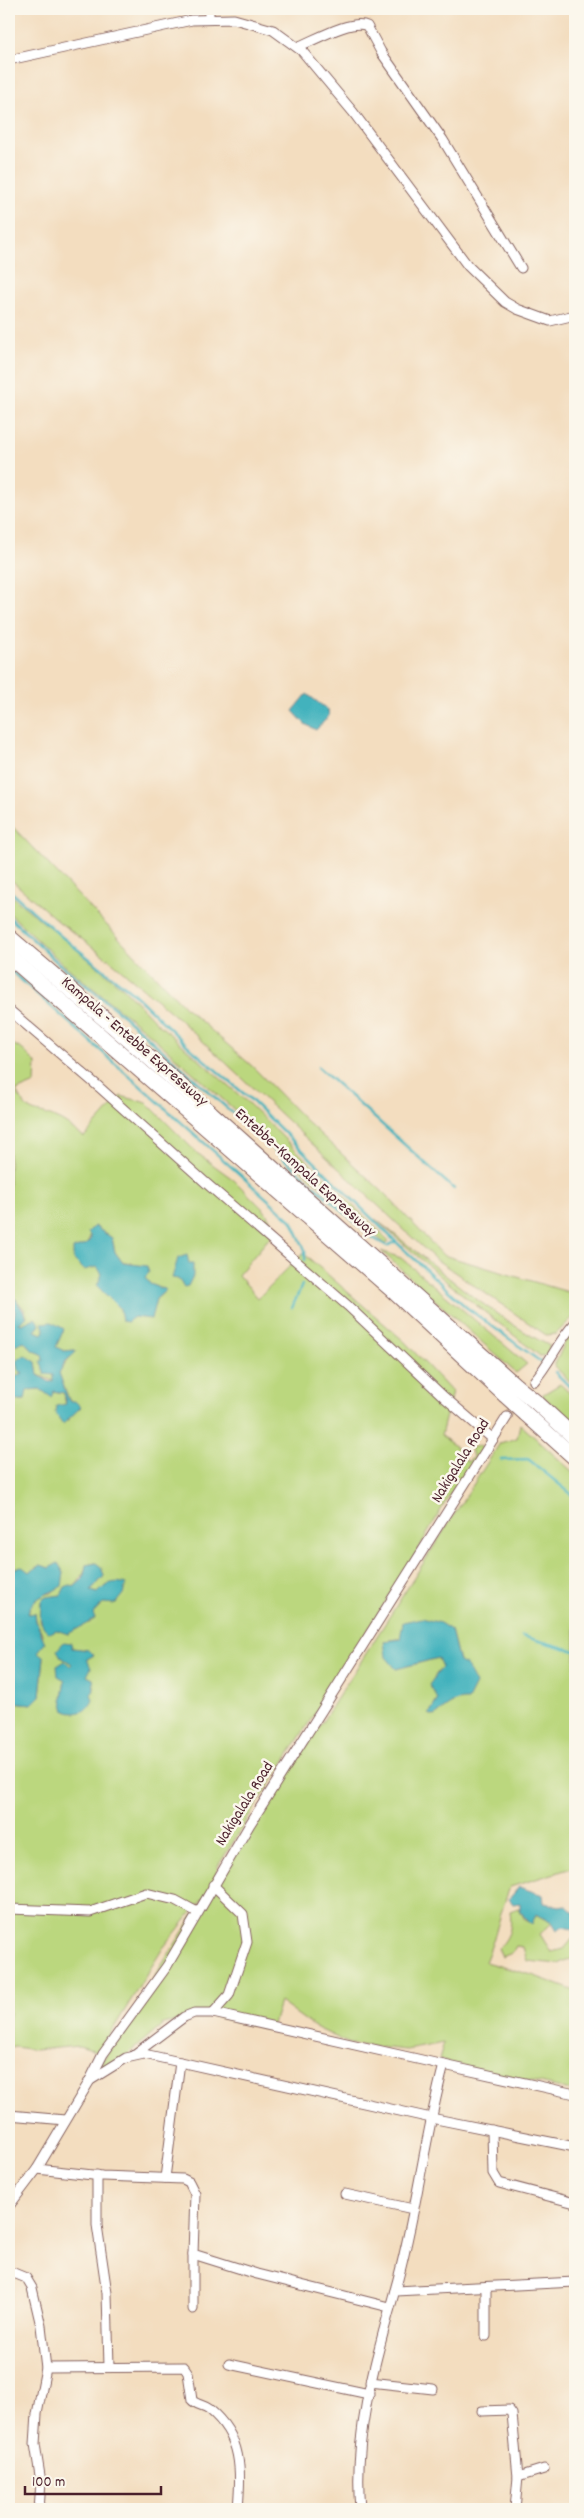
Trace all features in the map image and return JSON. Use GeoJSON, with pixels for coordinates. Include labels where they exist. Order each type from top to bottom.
{"type":"FeatureCollection","features":[{"type":"Feature","properties":{"kind":"highway","name":"Entebbe–Kampala Expressway"},"geometry":{"type":"LineString","coordinates":[[9,937],[136,1046],[510,1390],[532,1409],[575,1438]]}},
{"type":"Feature","properties":{"kind":"highway","name":"Kampala - Entebbe Expressway"},"geometry":{"type":"LineString","coordinates":[[9,956],[397,1295],[510,1390]]}},
{"type":"Feature","properties":{"kind":"highway","name":"Entebbe–Kampala Expressway"},"geometry":{"type":"LineString","coordinates":[[532,1409],[575,1458]]}},
{"type":"Feature","properties":{"kind":"street"},"geometry":{"type":"LineString","coordinates":[[208,9],[209,19]]}},
{"type":"Feature","properties":{"kind":"street"},"geometry":{"type":"LineString","coordinates":[[9,60],[192,20],[234,19],[273,30],[297,48],[353,112],[468,266],[505,302],[516,309],[550,321],[575,315]]}},
{"type":"Feature","properties":{"kind":"street"},"geometry":{"type":"LineString","coordinates":[[297,48],[340,28],[358,24],[367,26],[386,59],[443,140],[521,268]]}},
{"type":"Feature","properties":{"kind":"street"},"geometry":{"type":"LineString","coordinates":[[9,1010],[100,1086],[206,1183],[348,1306],[444,1397],[493,1439]]}},
{"type":"Feature","properties":{"kind":"street"},"geometry":{"type":"LineString","coordinates":[[534,1381],[550,1360],[563,1336],[575,1323]]}},
{"type":"Feature","properties":{"kind":"street","name":"Nakigalala Road"},"geometry":{"type":"LineString","coordinates":[[9,2206],[37,2169],[89,2082],[103,2054],[167,1966],[213,1885],[507,1417]]}},
{"type":"Feature","properties":{"kind":"street"},"geometry":{"type":"LineString","coordinates":[[213,1885],[243,1914],[247,1942],[229,1995],[213,2013]]}},
{"type":"Feature","properties":{"kind":"street"},"geometry":{"type":"LineString","coordinates":[[9,1909],[90,1912],[146,1893],[175,1900],[197,1912]]}},
{"type":"Feature","properties":{"kind":"street"},"geometry":{"type":"LineString","coordinates":[[89,2082],[135,2054],[184,2017],[194,2013],[213,2013],[575,2094]]}},
{"type":"Feature","properties":{"kind":"street"},"geometry":{"type":"LineString","coordinates":[[135,2054],[144,2054],[431,2118],[575,2147]]}},
{"type":"Feature","properties":{"kind":"street"},"geometry":{"type":"LineString","coordinates":[[165,2178],[180,2062]]}},
{"type":"Feature","properties":{"kind":"street"},"geometry":{"type":"LineString","coordinates":[[360,2509],[360,2448],[370,2382],[389,2307],[395,2291],[444,2065]]}},
{"type":"Feature","properties":{"kind":"street"},"geometry":{"type":"LineString","coordinates":[[9,2115],[65,2120]]}},
{"type":"Feature","properties":{"kind":"street"},"geometry":{"type":"LineString","coordinates":[[492,2130],[493,2173],[499,2183],[575,2203]]}},
{"type":"Feature","properties":{"kind":"street"},"geometry":{"type":"LineString","coordinates":[[37,2169],[183,2180],[193,2187],[196,2216],[193,2254],[193,2309]]}},
{"type":"Feature","properties":{"kind":"street"},"geometry":{"type":"LineString","coordinates":[[97,2175],[97,2225],[107,2293],[109,2367]]}},
{"type":"Feature","properties":{"kind":"street"},"geometry":{"type":"LineString","coordinates":[[346,2194],[413,2209]]}},
{"type":"Feature","properties":{"kind":"street"},"geometry":{"type":"LineString","coordinates":[[193,2254],[257,2274],[389,2307]]}},
{"type":"Feature","properties":{"kind":"street"},"geometry":{"type":"LineString","coordinates":[[9,2271],[26,2278],[36,2295],[46,2368],[34,2444],[41,2482],[40,2509]]}},
{"type":"Feature","properties":{"kind":"street"},"geometry":{"type":"LineString","coordinates":[[395,2291],[575,2282]]}},
{"type":"Feature","properties":{"kind":"street"},"geometry":{"type":"LineString","coordinates":[[486,2287],[486,2336]]}},
{"type":"Feature","properties":{"kind":"street"},"geometry":{"type":"LineString","coordinates":[[229,2364],[369,2394]]}},
{"type":"Feature","properties":{"kind":"street"},"geometry":{"type":"LineString","coordinates":[[46,2368],[184,2367],[188,2373],[192,2400],[208,2409],[229,2433],[237,2448],[240,2472],[238,2509]]}},
{"type":"Feature","properties":{"kind":"street"},"geometry":{"type":"LineString","coordinates":[[370,2382],[433,2389]]}},
{"type":"Feature","properties":{"kind":"street"},"geometry":{"type":"LineString","coordinates":[[482,2412],[509,2410],[512,2414],[518,2477],[515,2509]]}},
{"type":"Feature","properties":{"kind":"street"},"geometry":{"type":"LineString","coordinates":[[518,2477],[544,2469]]}},
{"type":"Feature","properties":{"kind":"green space"},"geometry":{"type":"Polygon","coordinates":[[[9,823],[187,1009],[253,1067],[305,1120],[384,1193],[443,1255],[575,1294],[575,1315],[556,1334],[546,1335],[434,1258],[178,1018],[111,961],[59,922],[9,878],[9,823]]]}},
{"type":"Feature","properties":{"kind":"green space"},"geometry":{"type":"Polygon","coordinates":[[[9,894],[123,988],[155,1021],[247,1102],[389,1241],[386,1244],[383,1242],[146,1031],[63,964],[9,913],[9,894]]]}},
{"type":"Feature","properties":{"kind":"green space"},"geometry":{"type":"Polygon","coordinates":[[[9,1042],[23,1050],[36,1063],[35,1083],[16,1091],[21,1100],[30,1109],[61,1121],[84,1137],[121,1096],[147,1103],[197,1153],[234,1180],[265,1211],[276,1230],[238,1275],[258,1298],[303,1253],[405,1342],[452,1392],[441,1435],[458,1449],[467,1462],[473,1458],[471,1448],[480,1445],[483,1449],[449,1496],[414,1557],[218,1866],[214,1884],[323,1720],[500,1443],[517,1438],[520,1424],[575,1474],[575,1867],[510,1887],[485,1962],[532,1975],[575,1991],[575,2091],[439,2060],[444,2043],[406,2050],[350,2044],[313,2026],[280,2002],[271,2030],[208,2015],[163,2024],[128,2054],[103,2069],[99,2068],[208,1892],[163,1948],[99,2052],[79,2046],[35,2050],[9,2046],[9,1694],[12,1702],[32,1704],[40,1696],[44,1658],[38,1653],[43,1635],[35,1613],[28,1615],[31,1606],[36,1600],[43,1595],[52,1593],[62,1580],[64,1573],[40,1565],[29,1572],[15,1567],[9,1571],[9,1392],[14,1400],[25,1400],[26,1390],[40,1389],[64,1393],[68,1422],[71,1409],[70,1403],[59,1372],[75,1350],[64,1351],[55,1347],[62,1333],[45,1332],[42,1334],[35,1331],[40,1325],[35,1318],[22,1324],[19,1322],[27,1316],[24,1309],[15,1298],[9,1300],[9,1042]],[[94,1226],[87,1244],[73,1249],[97,1267],[103,1274],[97,1286],[121,1309],[134,1317],[152,1312],[156,1299],[166,1290],[150,1284],[132,1263],[123,1263],[115,1252],[112,1238],[94,1226]],[[95,1563],[87,1565],[81,1578],[72,1589],[54,1597],[46,1597],[41,1601],[40,1622],[68,1634],[84,1623],[90,1623],[93,1614],[103,1603],[106,1585],[98,1593],[91,1591],[104,1576],[101,1567],[95,1563]],[[451,1630],[384,1641],[396,1669],[438,1658],[442,1667],[434,1677],[438,1699],[429,1714],[435,1716],[448,1705],[459,1700],[459,1662],[451,1630]],[[72,1648],[61,1657],[72,1664],[65,1680],[62,1699],[91,1694],[94,1689],[93,1679],[87,1677],[87,1659],[94,1655],[89,1650],[72,1648]]]}},
{"type":"Feature","properties":{"kind":"green space"},"geometry":{"type":"Polygon","coordinates":[[[375,1219],[481,1303],[526,1333],[550,1346],[547,1355],[540,1356],[447,1282],[375,1219]]]}},
{"type":"Feature","properties":{"kind":"green space"},"geometry":{"type":"Polygon","coordinates":[[[381,1251],[401,1258],[527,1364],[516,1373],[381,1251]]]}},
{"type":"Feature","properties":{"kind":"green space"},"geometry":{"type":"Polygon","coordinates":[[[575,1332],[575,1386],[554,1366],[567,1338],[575,1332]]]}},
{"type":"Feature","properties":{"kind":"green space"},"geometry":{"type":"Polygon","coordinates":[[[24,1341],[32,1350],[43,1354],[43,1358],[54,1381],[38,1375],[36,1362],[17,1375],[9,1385],[9,1345],[13,1346],[24,1341]]]}},
{"type":"Feature","properties":{"kind":"green space"},"geometry":{"type":"Polygon","coordinates":[[[560,1384],[575,1398],[575,1426],[542,1395],[560,1384]]]}},
{"type":"Feature","properties":{"kind":"green space"},"geometry":{"type":"Polygon","coordinates":[[[519,1908],[525,1920],[532,1923],[535,1914],[552,1923],[540,1934],[551,1952],[564,1949],[574,1937],[575,1956],[559,1964],[527,1961],[523,1947],[516,1946],[512,1953],[502,1957],[498,1949],[509,1931],[511,1922],[510,1911],[519,1908]]]}},
{"type":"Feature","properties":{"kind":"water"},"geometry":{"type":"Polygon","coordinates":[[[307,694],[328,710],[329,716],[316,730],[305,724],[293,711],[307,694]]]}},
{"type":"Feature","properties":{"kind":"water"},"geometry":{"type":"Polygon","coordinates":[[[94,1226],[112,1238],[115,1252],[123,1263],[147,1266],[149,1273],[145,1277],[150,1284],[166,1290],[156,1299],[151,1319],[134,1317],[127,1322],[122,1321],[120,1309],[97,1286],[102,1274],[97,1267],[84,1270],[73,1259],[73,1249],[87,1244],[91,1238],[88,1232],[94,1226]]]}},
{"type":"Feature","properties":{"kind":"water"},"geometry":{"type":"Polygon","coordinates":[[[187,1255],[189,1263],[193,1263],[193,1276],[188,1286],[184,1287],[178,1279],[172,1278],[178,1258],[187,1255]]]}},
{"type":"Feature","properties":{"kind":"water"},"geometry":{"type":"Polygon","coordinates":[[[15,1298],[27,1317],[19,1323],[22,1324],[35,1318],[40,1325],[35,1331],[42,1334],[45,1332],[42,1323],[52,1322],[64,1329],[56,1347],[64,1351],[75,1350],[76,1352],[65,1362],[59,1373],[69,1401],[75,1401],[81,1407],[63,1424],[55,1413],[56,1406],[66,1404],[64,1393],[54,1391],[51,1397],[40,1389],[27,1390],[25,1400],[14,1400],[11,1395],[10,1384],[14,1378],[23,1373],[18,1370],[16,1361],[25,1355],[36,1362],[38,1375],[50,1382],[53,1381],[53,1375],[45,1374],[40,1361],[43,1361],[42,1354],[32,1350],[24,1341],[12,1346],[9,1345],[9,1316],[14,1316],[15,1311],[9,1306],[9,1300],[15,1298]]]}},
{"type":"Feature","properties":{"kind":"water"},"geometry":{"type":"Polygon","coordinates":[[[58,1563],[64,1573],[62,1586],[33,1603],[28,1614],[35,1613],[36,1621],[45,1643],[38,1652],[44,1657],[40,1696],[32,1704],[12,1702],[9,1694],[9,1571],[21,1566],[29,1572],[41,1565],[49,1568],[58,1563]]]}},
{"type":"Feature","properties":{"kind":"water"},"geometry":{"type":"Polygon","coordinates":[[[96,1563],[101,1567],[104,1576],[91,1591],[98,1593],[107,1585],[117,1582],[126,1584],[123,1594],[115,1604],[103,1603],[93,1614],[95,1619],[68,1634],[56,1630],[50,1633],[41,1623],[41,1601],[46,1597],[61,1595],[65,1587],[70,1585],[74,1587],[83,1579],[86,1565],[96,1563]]]}},
{"type":"Feature","properties":{"kind":"water"},"geometry":{"type":"Polygon","coordinates":[[[422,1618],[440,1623],[451,1630],[459,1662],[467,1666],[476,1684],[468,1700],[454,1702],[435,1716],[429,1714],[438,1699],[429,1685],[442,1667],[438,1658],[396,1669],[386,1657],[384,1641],[400,1639],[403,1622],[422,1618]]]}},
{"type":"Feature","properties":{"kind":"water"},"geometry":{"type":"Polygon","coordinates":[[[64,1642],[71,1643],[72,1648],[89,1650],[94,1655],[87,1659],[91,1668],[87,1676],[93,1679],[94,1689],[91,1694],[93,1700],[85,1710],[78,1713],[65,1711],[62,1699],[65,1680],[58,1676],[57,1666],[65,1661],[70,1666],[72,1664],[61,1657],[57,1650],[64,1642]]]}},
{"type":"Feature","properties":{"kind":"water"},"geometry":{"type":"Polygon","coordinates":[[[519,1887],[543,1895],[544,1903],[559,1906],[565,1905],[575,1913],[575,1938],[572,1929],[563,1927],[557,1931],[552,1923],[536,1914],[532,1924],[527,1920],[523,1915],[520,1903],[513,1904],[509,1899],[519,1887]]]}},
{"type":"Feature","properties":{"kind":"waterway"},"geometry":{"type":"LineString","coordinates":[[9,890],[62,937],[132,992],[190,1048],[249,1098],[394,1240],[466,1307],[541,1362]]}},
{"type":"Feature","properties":{"kind":"waterway"},"geometry":{"type":"LineString","coordinates":[[9,917],[58,963],[118,1011],[373,1238],[387,1246],[395,1242]]}},
{"type":"Feature","properties":{"kind":"waterway"},"geometry":{"type":"LineString","coordinates":[[9,969],[292,1221],[305,1250],[305,1260]]}},
{"type":"Feature","properties":{"kind":"waterway"},"geometry":{"type":"LineString","coordinates":[[318,1067],[454,1189]]}},
{"type":"Feature","properties":{"kind":"waterway"},"geometry":{"type":"LineString","coordinates":[[292,1308],[302,1285]]}},
{"type":"Feature","properties":{"kind":"waterway"},"geometry":{"type":"LineString","coordinates":[[555,1372],[575,1392]]}},
{"type":"Feature","properties":{"kind":"waterway"},"geometry":{"type":"LineString","coordinates":[[501,1460],[528,1459],[575,1497]]}},
{"type":"Feature","properties":{"kind":"waterway"},"geometry":{"type":"LineString","coordinates":[[522,1636],[575,1651]]}},
{"type":"Feature","properties":{"kind":"tunnel"},"geometry":{"type":"LineString","coordinates":[[507,1417],[534,1381]]}}]}
